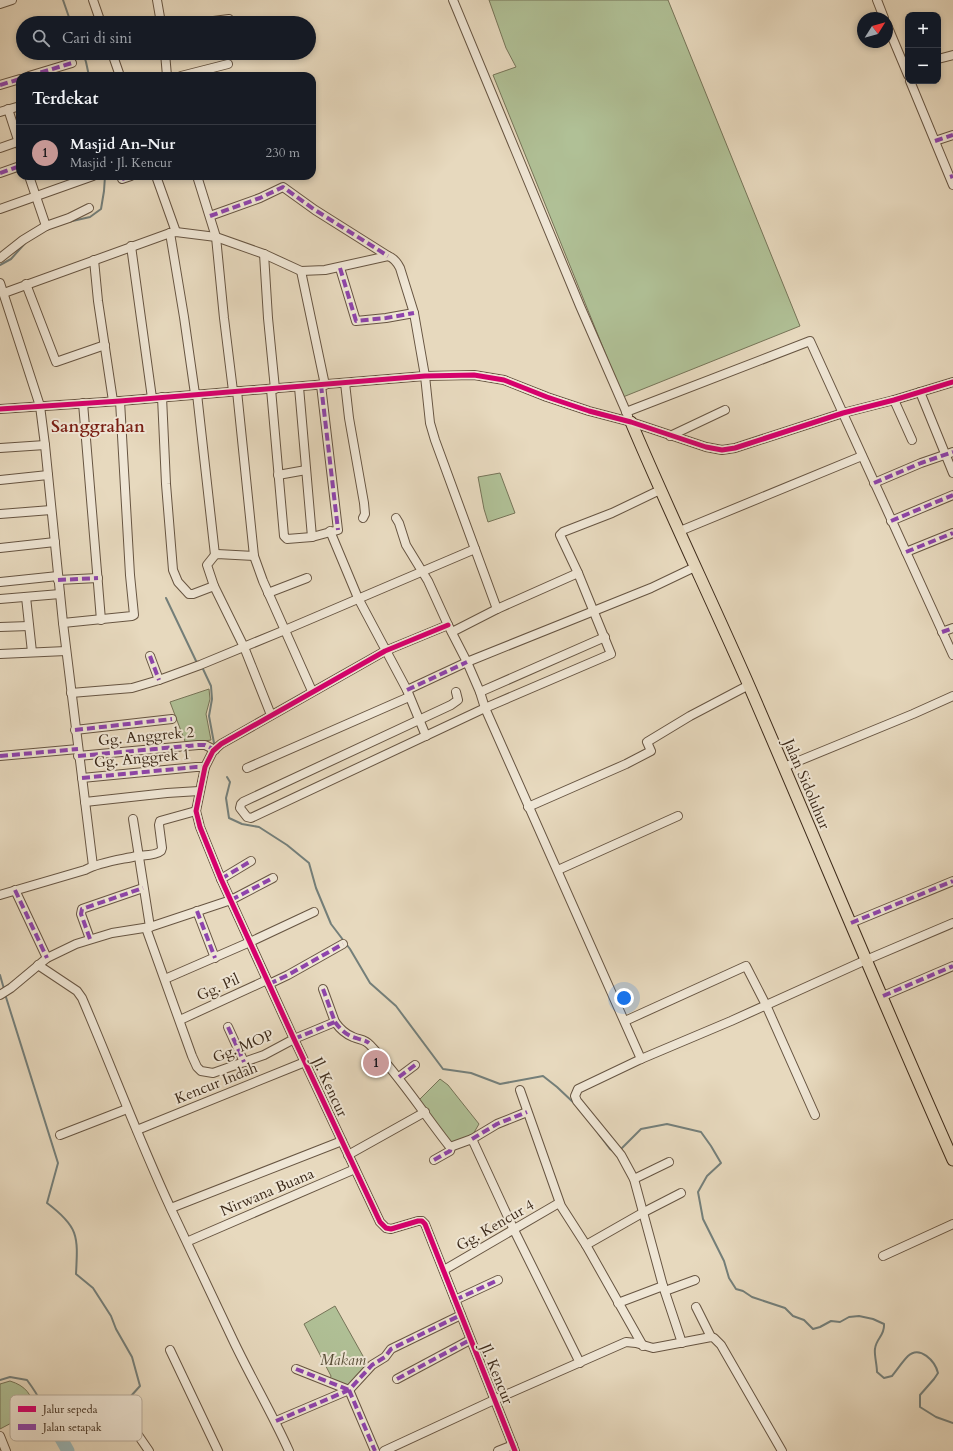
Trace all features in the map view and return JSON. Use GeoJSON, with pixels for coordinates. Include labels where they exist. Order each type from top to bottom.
{"type":"FeatureCollection","features":[{"type":"Feature","properties":{"kind":"main road","name":"Jalan Sidoluhur"},"geometry":{"type":"LineString","coordinates":[[628,417],[749,685],[953,1160]]}},
{"type":"Feature","properties":{"kind":"street"},"geometry":{"type":"LineString","coordinates":[[0,4],[12,0]]}},
{"type":"Feature","properties":{"kind":"street"},"geometry":{"type":"LineString","coordinates":[[93,0],[99,16]]}},
{"type":"Feature","properties":{"kind":"street"},"geometry":{"type":"LineString","coordinates":[[157,0],[160,16]]}},
{"type":"Feature","properties":{"kind":"street"},"geometry":{"type":"LineString","coordinates":[[453,0],[580,306],[628,417]]}},
{"type":"Feature","properties":{"kind":"street"},"geometry":{"type":"LineString","coordinates":[[877,0],[882,12]]}},
{"type":"Feature","properties":{"kind":"street"},"geometry":{"type":"LineString","coordinates":[[893,38],[905,66]]}},
{"type":"Feature","properties":{"kind":"street"},"geometry":{"type":"LineString","coordinates":[[941,58],[953,55]]}},
{"type":"Feature","properties":{"kind":"street"},"geometry":{"type":"LineString","coordinates":[[114,60],[119,72]]}},
{"type":"Feature","properties":{"kind":"street"},"geometry":{"type":"LineString","coordinates":[[166,60],[167,72]]}},
{"type":"Feature","properties":{"kind":"street"},"geometry":{"type":"LineString","coordinates":[[42,72],[72,63]]}},
{"type":"Feature","properties":{"kind":"street"},"geometry":{"type":"LineString","coordinates":[[197,72],[228,64]]}},
{"type":"Feature","properties":{"kind":"street"},"geometry":{"type":"LineString","coordinates":[[0,85],[16,80]]}},
{"type":"Feature","properties":{"kind":"street"},"geometry":{"type":"LineString","coordinates":[[911,84],[952,179]]}},
{"type":"Feature","properties":{"kind":"street"},"geometry":{"type":"LineString","coordinates":[[16,107],[4,111],[16,137]]}},
{"type":"Feature","properties":{"kind":"street"},"geometry":{"type":"LineString","coordinates":[[935,141],[953,135]]}},
{"type":"Feature","properties":{"kind":"street"},"geometry":{"type":"LineString","coordinates":[[0,148],[16,144]]}},
{"type":"Feature","properties":{"kind":"street"},"geometry":{"type":"LineString","coordinates":[[0,173],[16,167]]}},
{"type":"Feature","properties":{"kind":"street"},"geometry":{"type":"LineString","coordinates":[[31,180],[46,226]]}},
{"type":"Feature","properties":{"kind":"street"},"geometry":{"type":"LineString","coordinates":[[0,209],[81,180]]}},
{"type":"Feature","properties":{"kind":"street"},"geometry":{"type":"LineString","coordinates":[[157,180],[173,233],[196,394],[215,555]]}},
{"type":"Feature","properties":{"kind":"street"},"geometry":{"type":"LineString","coordinates":[[198,180],[216,237],[224,318],[235,391],[254,556],[268,593],[312,691]]}},
{"type":"Feature","properties":{"kind":"street"},"geometry":{"type":"LineString","coordinates":[[210,216],[260,198],[283,187],[337,225],[398,262],[414,314],[434,440],[497,609]]}},
{"type":"Feature","properties":{"kind":"street"},"geometry":{"type":"LineString","coordinates":[[0,258],[23,240],[46,226],[69,218],[89,208]]}},
{"type":"Feature","properties":{"kind":"street"},"geometry":{"type":"LineString","coordinates":[[4,293],[131,246],[173,233],[216,237],[264,254],[302,271],[340,268],[388,256]]}},
{"type":"Feature","properties":{"kind":"street"},"geometry":{"type":"LineString","coordinates":[[131,246],[152,398]]}},
{"type":"Feature","properties":{"kind":"street"},"geometry":{"type":"LineString","coordinates":[[264,254],[278,475],[285,539],[312,537],[338,530],[323,385],[302,271]]}},
{"type":"Feature","properties":{"kind":"street"},"geometry":{"type":"LineString","coordinates":[[63,623],[132,616],[134,613],[117,401],[105,346],[98,301],[94,260]]}},
{"type":"Feature","properties":{"kind":"street"},"geometry":{"type":"LineString","coordinates":[[340,268],[356,321],[414,314]]}},
{"type":"Feature","properties":{"kind":"street"},"geometry":{"type":"LineString","coordinates":[[0,283],[40,406],[75,730],[93,866]]}},
{"type":"Feature","properties":{"kind":"street"},"geometry":{"type":"LineString","coordinates":[[26,284],[40,324],[56,362],[105,346]]}},
{"type":"Feature","properties":{"kind":"street"},"geometry":{"type":"LineString","coordinates":[[628,417],[810,341],[953,655]]}},
{"type":"Feature","properties":{"kind":"street"},"geometry":{"type":"LineString","coordinates":[[0,409],[299,387],[425,376],[474,375],[504,380],[589,411],[628,417],[670,436],[706,446],[728,450],[953,382]]}},
{"type":"Feature","properties":{"kind":"street"},"geometry":{"type":"LineString","coordinates":[[345,383],[349,418],[364,504],[365,514],[363,518]]}},
{"type":"Feature","properties":{"kind":"street"},"geometry":{"type":"LineString","coordinates":[[299,387],[312,537]]}},
{"type":"Feature","properties":{"kind":"street"},"geometry":{"type":"LineString","coordinates":[[920,392],[953,473]]}},
{"type":"Feature","properties":{"kind":"street"},"geometry":{"type":"LineString","coordinates":[[162,397],[166,484],[173,570],[178,582],[188,594],[193,594],[214,586]]}},
{"type":"Feature","properties":{"kind":"street"},"geometry":{"type":"LineString","coordinates":[[894,400],[912,440]]}},
{"type":"Feature","properties":{"kind":"street"},"geometry":{"type":"LineString","coordinates":[[84,403],[101,620]]}},
{"type":"Feature","properties":{"kind":"street"},"geometry":{"type":"LineString","coordinates":[[670,436],[725,410]]}},
{"type":"Feature","properties":{"kind":"street"},"geometry":{"type":"LineString","coordinates":[[0,448],[45,445]]}},
{"type":"Feature","properties":{"kind":"street"},"geometry":{"type":"LineString","coordinates":[[874,483],[921,463],[953,452]]}},
{"type":"Feature","properties":{"kind":"street"},"geometry":{"type":"LineString","coordinates":[[680,531],[862,456]]}},
{"type":"Feature","properties":{"kind":"street"},"geometry":{"type":"LineString","coordinates":[[278,475],[306,470]]}},
{"type":"Feature","properties":{"kind":"street"},"geometry":{"type":"LineString","coordinates":[[0,480],[48,475]]}},
{"type":"Feature","properties":{"kind":"street"},"geometry":{"type":"LineString","coordinates":[[456,692],[458,700],[455,703],[243,802],[240,808],[247,817],[251,818],[486,708],[612,654],[592,611],[578,573],[560,536],[561,534],[612,513],[660,490]]}},
{"type":"Feature","properties":{"kind":"street"},"geometry":{"type":"LineString","coordinates":[[892,521],[953,495]]}},
{"type":"Feature","properties":{"kind":"street"},"geometry":{"type":"LineString","coordinates":[[0,514],[52,510]]}},
{"type":"Feature","properties":{"kind":"street"},"geometry":{"type":"LineString","coordinates":[[396,518],[399,522],[406,545],[422,571],[467,662],[528,807],[558,870],[641,1059]]}},
{"type":"Feature","properties":{"kind":"street"},"geometry":{"type":"LineString","coordinates":[[330,531],[358,598],[408,694],[426,736]]}},
{"type":"Feature","properties":{"kind":"street"},"geometry":{"type":"LineString","coordinates":[[906,552],[953,533]]}},
{"type":"Feature","properties":{"kind":"street"},"geometry":{"type":"LineString","coordinates":[[0,548],[55,542]]}},
{"type":"Feature","properties":{"kind":"street"},"geometry":{"type":"LineString","coordinates":[[71,692],[132,688],[159,680],[285,630],[475,548]]}},
{"type":"Feature","properties":{"kind":"street"},"geometry":{"type":"LineString","coordinates":[[254,556],[220,553],[215,555],[207,565],[214,586],[244,647],[271,715]]}},
{"type":"Feature","properties":{"kind":"street"},"geometry":{"type":"LineString","coordinates":[[247,768],[408,694],[467,662],[651,588],[695,567]]}},
{"type":"Feature","properties":{"kind":"street","name":"Jl. Kencur"},"geometry":{"type":"LineString","coordinates":[[514,1448],[424,1222],[418,1221],[390,1229],[384,1227],[380,1222],[231,900],[202,833],[196,811],[205,768],[215,750],[225,741],[385,651],[450,628],[578,573]]}},
{"type":"Feature","properties":{"kind":"street"},"geometry":{"type":"LineString","coordinates":[[0,582],[58,578],[98,578]]}},
{"type":"Feature","properties":{"kind":"street"},"geometry":{"type":"LineString","coordinates":[[268,593],[307,578]]}},
{"type":"Feature","properties":{"kind":"street"},"geometry":{"type":"LineString","coordinates":[[0,600],[60,594]]}},
{"type":"Feature","properties":{"kind":"street"},"geometry":{"type":"LineString","coordinates":[[26,597],[32,652]]}},
{"type":"Feature","properties":{"kind":"street"},"geometry":{"type":"LineString","coordinates":[[0,628],[29,626]]}},
{"type":"Feature","properties":{"kind":"street"},"geometry":{"type":"LineString","coordinates":[[942,632],[953,628]]}},
{"type":"Feature","properties":{"kind":"street"},"geometry":{"type":"LineString","coordinates":[[480,692],[605,637]]}},
{"type":"Feature","properties":{"kind":"street"},"geometry":{"type":"LineString","coordinates":[[0,654],[66,651]]}},
{"type":"Feature","properties":{"kind":"street"},"geometry":{"type":"LineString","coordinates":[[150,656],[159,680]]}},
{"type":"Feature","properties":{"kind":"street"},"geometry":{"type":"LineString","coordinates":[[528,807],[651,751],[647,742],[694,714],[749,685]]}},
{"type":"Feature","properties":{"kind":"street"},"geometry":{"type":"LineString","coordinates":[[784,767],[953,696]]}},
{"type":"Feature","properties":{"kind":"street"},"geometry":{"type":"LineString","coordinates":[[75,730],[172,719]]}},
{"type":"Feature","properties":{"kind":"street","name":"Gg. Anggrek 2"},"geometry":{"type":"LineString","coordinates":[[0,756],[198,745],[205,745],[215,750]]}},
{"type":"Feature","properties":{"kind":"street","name":"Gg. Anggrek 1"},"geometry":{"type":"LineString","coordinates":[[82,778],[196,767],[205,768]]}},
{"type":"Feature","properties":{"kind":"street"},"geometry":{"type":"LineString","coordinates":[[85,802],[199,791]]}},
{"type":"Feature","properties":{"kind":"street"},"geometry":{"type":"LineString","coordinates":[[0,894],[79,872],[93,866],[158,853],[161,851],[162,844],[158,826],[160,822],[196,811]]}},
{"type":"Feature","properties":{"kind":"street"},"geometry":{"type":"LineString","coordinates":[[558,870],[678,816]]}},
{"type":"Feature","properties":{"kind":"street"},"geometry":{"type":"LineString","coordinates":[[133,819],[148,927],[180,1020]]}},
{"type":"Feature","properties":{"kind":"street"},"geometry":{"type":"LineString","coordinates":[[222,879],[251,861]]}},
{"type":"Feature","properties":{"kind":"street"},"geometry":{"type":"LineString","coordinates":[[2,994],[12,988],[47,958],[61,950],[90,938],[148,927],[231,900],[273,878]]}},
{"type":"Feature","properties":{"kind":"street"},"geometry":{"type":"LineString","coordinates":[[851,923],[953,881]]}},
{"type":"Feature","properties":{"kind":"street"},"geometry":{"type":"LineString","coordinates":[[90,938],[81,914],[82,909],[143,888]]}},
{"type":"Feature","properties":{"kind":"street"},"geometry":{"type":"LineString","coordinates":[[15,890],[47,958]]}},
{"type":"Feature","properties":{"kind":"street"},"geometry":{"type":"LineString","coordinates":[[197,911],[215,958]]}},
{"type":"Feature","properties":{"kind":"street"},"geometry":{"type":"LineString","coordinates":[[165,979],[215,958],[314,912]]}},
{"type":"Feature","properties":{"kind":"street"},"geometry":{"type":"LineString","coordinates":[[682,1343],[664,1288],[634,1180],[618,1152],[577,1101],[575,1096],[576,1092],[580,1087],[641,1059],[725,1024],[866,960],[953,923]]}},
{"type":"Feature","properties":{"kind":"street","name":"Gg. Pil"},"geometry":{"type":"LineString","coordinates":[[180,1020],[268,982],[288,975],[343,944]]}},
{"type":"Feature","properties":{"kind":"street"},"geometry":{"type":"LineString","coordinates":[[38,965],[77,991],[82,998],[127,1109],[171,1208],[232,1338],[276,1421],[289,1451]]}},
{"type":"Feature","properties":{"kind":"street"},"geometry":{"type":"LineString","coordinates":[[625,1020],[746,966],[766,1005],[815,1115]]}},
{"type":"Feature","properties":{"kind":"street"},"geometry":{"type":"LineString","coordinates":[[882,996],[953,966]]}},
{"type":"Feature","properties":{"kind":"street"},"geometry":{"type":"LineString","coordinates":[[323,989],[335,1022],[342,1031],[366,1041],[399,1077],[451,1148]]}},
{"type":"Feature","properties":{"kind":"street","name":"Gg. MOP"},"geometry":{"type":"LineString","coordinates":[[180,1020],[195,1062],[201,1071],[212,1073],[264,1055],[294,1039],[335,1022]]}},
{"type":"Feature","properties":{"kind":"street"},"geometry":{"type":"LineString","coordinates":[[228,1027],[244,1062]]}},
{"type":"Feature","properties":{"kind":"street","name":"Kencur Indah"},"geometry":{"type":"LineString","coordinates":[[137,1130],[305,1062]]}},
{"type":"Feature","properties":{"kind":"street"},"geometry":{"type":"LineString","coordinates":[[399,1077],[415,1065]]}},
{"type":"Feature","properties":{"kind":"street"},"geometry":{"type":"LineString","coordinates":[[520,1090],[560,1204],[644,1346]]}},
{"type":"Feature","properties":{"kind":"street"},"geometry":{"type":"LineString","coordinates":[[60,1135],[127,1109]]}},
{"type":"Feature","properties":{"kind":"street"},"geometry":{"type":"LineString","coordinates":[[348,1155],[424,1112]]}},
{"type":"Feature","properties":{"kind":"street"},"geometry":{"type":"LineString","coordinates":[[434,1160],[450,1151],[451,1148],[472,1139],[497,1124],[527,1112]]}},
{"type":"Feature","properties":{"kind":"street"},"geometry":{"type":"LineString","coordinates":[[472,1139],[514,1230],[580,1363]]}},
{"type":"Feature","properties":{"kind":"street"},"geometry":{"type":"LineString","coordinates":[[171,1208],[342,1141]]}},
{"type":"Feature","properties":{"kind":"street"},"geometry":{"type":"LineString","coordinates":[[634,1180],[669,1162]]}},
{"type":"Feature","properties":{"kind":"street","name":"Nirwana Buana"},"geometry":{"type":"LineString","coordinates":[[191,1240],[355,1169]]}},
{"type":"Feature","properties":{"kind":"street"},"geometry":{"type":"LineString","coordinates":[[586,1246],[644,1212],[681,1193]]}},
{"type":"Feature","properties":{"kind":"street","name":"Gg. Kencur 4"},"geometry":{"type":"LineString","coordinates":[[444,1270],[560,1204]]}},
{"type":"Feature","properties":{"kind":"street"},"geometry":{"type":"LineString","coordinates":[[883,1256],[953,1224]]}},
{"type":"Feature","properties":{"kind":"street"},"geometry":{"type":"LineString","coordinates":[[455,1300],[498,1280]]}},
{"type":"Feature","properties":{"kind":"street"},"geometry":{"type":"LineString","coordinates":[[618,1303],[664,1288],[695,1280]]}},
{"type":"Feature","properties":{"kind":"street"},"geometry":{"type":"LineString","coordinates":[[696,1307],[711,1338]]}},
{"type":"Feature","properties":{"kind":"street"},"geometry":{"type":"LineString","coordinates":[[276,1421],[349,1390],[372,1365],[384,1357],[391,1349],[461,1315]]}},
{"type":"Feature","properties":{"kind":"street"},"geometry":{"type":"LineString","coordinates":[[384,1451],[494,1400],[626,1342],[653,1348],[714,1338],[721,1345],[782,1451]]}},
{"type":"Feature","properties":{"kind":"street"},"geometry":{"type":"LineString","coordinates":[[397,1379],[470,1340]]}},
{"type":"Feature","properties":{"kind":"street"},"geometry":{"type":"LineString","coordinates":[[170,1350],[218,1451]]}},
{"type":"Feature","properties":{"kind":"street"},"geometry":{"type":"LineString","coordinates":[[296,1369],[349,1390],[375,1451]]}},
{"type":"Feature","properties":{"kind":"street"},"geometry":{"type":"LineString","coordinates":[[0,1436],[6,1451]]}},
{"type":"Feature","properties":{"kind":"street"},"geometry":{"type":"LineString","coordinates":[[142,1441],[149,1451]]}},
{"type":"Feature","properties":{"kind":"street"},"geometry":{"type":"LineString","coordinates":[[498,1451],[514,1448]]}},
{"type":"Feature","properties":{"kind":"green space"},"geometry":{"type":"Polygon","coordinates":[[[489,0],[668,0],[800,326],[623,397],[493,75],[516,67],[506,48],[489,0]]]}},
{"type":"Feature","properties":{"kind":"green space"},"geometry":{"type":"Polygon","coordinates":[[[500,473],[515,513],[488,522],[478,477],[500,473]]]}},
{"type":"Feature","properties":{"kind":"green space"},"geometry":{"type":"Polygon","coordinates":[[[209,689],[210,699],[206,714],[211,740],[186,744],[170,702],[209,689]]]}},
{"type":"Feature","properties":{"kind":"green space"},"geometry":{"type":"Polygon","coordinates":[[[440,1079],[448,1085],[479,1124],[472,1136],[452,1145],[419,1100],[440,1079]]]}},
{"type":"Feature","properties":{"kind":"green space","name":"Makam"},"geometry":{"type":"Polygon","coordinates":[[[335,1306],[368,1365],[348,1387],[330,1379],[331,1376],[304,1324],[335,1306]]]}},
{"type":"Feature","properties":{"kind":"green space"},"geometry":{"type":"Polygon","coordinates":[[[10,1381],[16,1383],[24,1388],[30,1395],[10,1395],[10,1424],[0,1429],[0,1384],[10,1381]]]}},
{"type":"Feature","properties":{"kind":"waterway"},"geometry":{"type":"LineString","coordinates":[[63,0],[69,16]]}},
{"type":"Feature","properties":{"kind":"waterway"},"geometry":{"type":"LineString","coordinates":[[85,60],[88,72]]}},
{"type":"Feature","properties":{"kind":"waterway"},"geometry":{"type":"LineString","coordinates":[[68,222],[90,217],[101,209],[105,180]]}},
{"type":"Feature","properties":{"kind":"waterway"},"geometry":{"type":"LineString","coordinates":[[0,265],[11,259],[27,241]]}},
{"type":"Feature","properties":{"kind":"waterway"},"geometry":{"type":"LineString","coordinates":[[166,598],[197,663]]}},
{"type":"Feature","properties":{"kind":"waterway"},"geometry":{"type":"LineString","coordinates":[[199,667],[203,669],[211,686],[212,699],[209,716],[214,743]]}},
{"type":"Feature","properties":{"kind":"waterway"},"geometry":{"type":"LineString","coordinates":[[227,777],[230,782],[226,798],[229,818],[242,824],[259,827],[287,845],[309,863],[316,888],[331,924],[350,949],[370,983],[396,1006],[443,1069],[471,1073],[500,1084],[543,1076],[575,1104]]}},
{"type":"Feature","properties":{"kind":"waterway"},"geometry":{"type":"LineString","coordinates":[[0,975],[4,989]]}},
{"type":"Feature","properties":{"kind":"waterway"},"geometry":{"type":"LineString","coordinates":[[5,994],[58,1163],[47,1203],[58,1211],[71,1226],[76,1241],[77,1250],[76,1274],[93,1288],[111,1316],[116,1329],[132,1357],[140,1386],[132,1395]]}},
{"type":"Feature","properties":{"kind":"waterway"},"geometry":{"type":"LineString","coordinates":[[620,1150],[641,1129],[667,1124],[701,1132],[721,1163],[707,1176],[698,1192],[703,1219],[724,1261],[729,1278],[736,1289],[743,1291],[752,1297],[785,1308],[793,1316],[804,1320],[813,1329],[831,1321],[840,1322],[849,1317],[859,1316],[873,1319],[884,1324],[882,1334],[875,1349],[877,1372],[884,1378],[892,1376],[908,1356],[917,1352],[922,1353],[930,1359],[938,1373],[920,1395],[920,1407],[936,1417],[953,1423]]}},
{"type":"Feature","properties":{"kind":"waterway"},"geometry":{"type":"LineString","coordinates":[[598,1133],[613,1151]]}},
{"type":"Feature","properties":{"kind":"waterway"},"geometry":{"type":"LineString","coordinates":[[0,1380],[10,1377],[27,1380],[37,1395]]}},
{"type":"Feature","properties":{"kind":"waterway"},"geometry":{"type":"LineString","coordinates":[[62,1441],[68,1451]]}},
{"type":"Feature","properties":{"kind":"marked path"},"geometry":{"type":"LineString","coordinates":[[42,72],[72,63]]}},
{"type":"Feature","properties":{"kind":"marked path"},"geometry":{"type":"LineString","coordinates":[[0,85],[16,80]]}},
{"type":"Feature","properties":{"kind":"marked path"},"geometry":{"type":"LineString","coordinates":[[935,141],[953,135]]}},
{"type":"Feature","properties":{"kind":"marked path"},"geometry":{"type":"LineString","coordinates":[[0,173],[16,167]]}},
{"type":"Feature","properties":{"kind":"marked path"},"geometry":{"type":"LineString","coordinates":[[210,216],[260,198],[283,187],[315,210],[388,256]]}},
{"type":"Feature","properties":{"kind":"marked path"},"geometry":{"type":"LineString","coordinates":[[340,268],[356,321],[414,313]]}},
{"type":"Feature","properties":{"kind":"marked path"},"geometry":{"type":"LineString","coordinates":[[321,385],[338,530]]}},
{"type":"Feature","properties":{"kind":"marked path"},"geometry":{"type":"LineString","coordinates":[[874,483],[921,463],[953,452]]}},
{"type":"Feature","properties":{"kind":"marked path"},"geometry":{"type":"LineString","coordinates":[[891,521],[953,495]]}},
{"type":"Feature","properties":{"kind":"marked path"},"geometry":{"type":"LineString","coordinates":[[906,552],[953,533]]}},
{"type":"Feature","properties":{"kind":"marked path"},"geometry":{"type":"LineString","coordinates":[[58,580],[98,578]]}},
{"type":"Feature","properties":{"kind":"marked path"},"geometry":{"type":"LineString","coordinates":[[942,632],[953,628]]}},
{"type":"Feature","properties":{"kind":"marked path"},"geometry":{"type":"LineString","coordinates":[[150,656],[159,680]]}},
{"type":"Feature","properties":{"kind":"marked path"},"geometry":{"type":"LineString","coordinates":[[407,690],[467,662]]}},
{"type":"Feature","properties":{"kind":"marked path"},"geometry":{"type":"LineString","coordinates":[[75,730],[172,719]]}},
{"type":"Feature","properties":{"kind":"marked path"},"geometry":{"type":"LineString","coordinates":[[78,756],[198,745],[205,745],[215,750]]}},
{"type":"Feature","properties":{"kind":"marked path"},"geometry":{"type":"LineString","coordinates":[[0,756],[78,749]]}},
{"type":"Feature","properties":{"kind":"marked path"},"geometry":{"type":"LineString","coordinates":[[82,778],[205,767]]}},
{"type":"Feature","properties":{"kind":"marked path"},"geometry":{"type":"LineString","coordinates":[[221,879],[251,861]]}},
{"type":"Feature","properties":{"kind":"marked path"},"geometry":{"type":"LineString","coordinates":[[231,900],[273,878]]}},
{"type":"Feature","properties":{"kind":"marked path"},"geometry":{"type":"LineString","coordinates":[[851,923],[953,881]]}},
{"type":"Feature","properties":{"kind":"marked path"},"geometry":{"type":"LineString","coordinates":[[90,939],[81,914],[82,909],[143,888]]}},
{"type":"Feature","properties":{"kind":"marked path"},"geometry":{"type":"LineString","coordinates":[[15,890],[47,958]]}},
{"type":"Feature","properties":{"kind":"marked path"},"geometry":{"type":"LineString","coordinates":[[197,911],[215,958]]}},
{"type":"Feature","properties":{"kind":"marked path"},"geometry":{"type":"LineString","coordinates":[[269,984],[343,944]]}},
{"type":"Feature","properties":{"kind":"marked path"},"geometry":{"type":"LineString","coordinates":[[883,996],[953,966]]}},
{"type":"Feature","properties":{"kind":"marked path"},"geometry":{"type":"LineString","coordinates":[[294,1039],[335,1022],[323,989]]}},
{"type":"Feature","properties":{"kind":"marked path"},"geometry":{"type":"LineString","coordinates":[[335,1022],[341,1030],[347,1034],[369,1043]]}},
{"type":"Feature","properties":{"kind":"marked path"},"geometry":{"type":"LineString","coordinates":[[228,1027],[244,1062]]}},
{"type":"Feature","properties":{"kind":"marked path"},"geometry":{"type":"LineString","coordinates":[[399,1077],[415,1065]]}},
{"type":"Feature","properties":{"kind":"marked path"},"geometry":{"type":"LineString","coordinates":[[472,1139],[497,1124],[527,1112]]}},
{"type":"Feature","properties":{"kind":"marked path"},"geometry":{"type":"LineString","coordinates":[[434,1160],[450,1151],[451,1147]]}},
{"type":"Feature","properties":{"kind":"marked path"},"geometry":{"type":"LineString","coordinates":[[455,1300],[498,1280]]}},
{"type":"Feature","properties":{"kind":"marked path"},"geometry":{"type":"LineString","coordinates":[[276,1421],[349,1390],[372,1365],[385,1357],[391,1349],[461,1315]]}},
{"type":"Feature","properties":{"kind":"marked path"},"geometry":{"type":"LineString","coordinates":[[397,1379],[470,1340]]}},
{"type":"Feature","properties":{"kind":"marked path"},"geometry":{"type":"LineString","coordinates":[[296,1369],[349,1390]]}},
{"type":"Feature","properties":{"kind":"marked path"},"geometry":{"type":"LineString","coordinates":[[349,1390],[375,1451]]}},
{"type":"Feature","properties":{"kind":"cycle path"},"geometry":{"type":"LineString","coordinates":[[0,409],[120,401],[425,376],[474,375],[504,380],[547,397],[589,411],[631,422],[706,447],[722,450],[735,448],[843,413],[894,400],[953,382]]}},
{"type":"Feature","properties":{"kind":"cycle path"},"geometry":{"type":"LineString","coordinates":[[448,625],[385,651],[221,744],[213,751],[205,767],[196,811],[200,827],[221,879],[380,1222],[386,1228],[391,1229],[418,1221],[422,1221],[425,1224],[515,1451]]}},
{"type":"Feature","properties":{"kind":"place","name":"Masjid An-Nur"},"geometry":{"type":"Point","coordinates":[376,1063]}},
{"type":"Feature","properties":{"kind":"district","name":"Sanggrahan"},"geometry":{"type":"Point","coordinates":[98,426]}}]}
